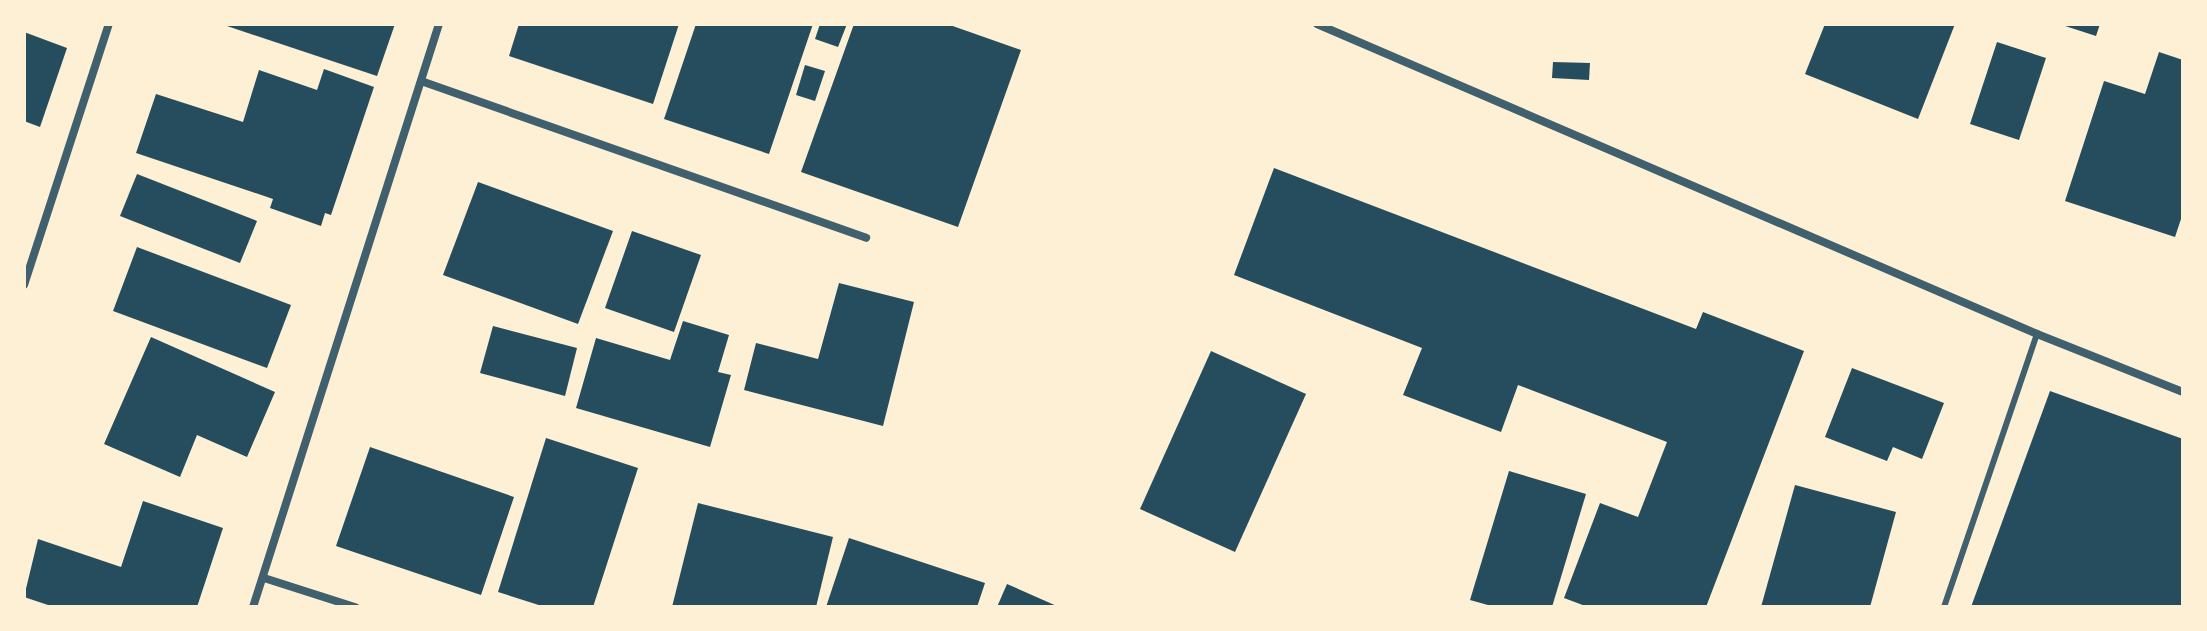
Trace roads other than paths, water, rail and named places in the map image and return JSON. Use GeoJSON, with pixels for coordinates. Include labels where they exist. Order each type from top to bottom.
{"type":"FeatureCollection","features":[{"type":"Feature","properties":{"kind":"street"},"geometry":{"type":"LineString","coordinates":[[24,285],[109,24]]}},
{"type":"Feature","properties":{"kind":"street"},"geometry":{"type":"LineString","coordinates":[[253,607],[439,24]]}},
{"type":"Feature","properties":{"kind":"street"},"geometry":{"type":"LineString","coordinates":[[1317,24],[2037,334],[2183,392]]}},
{"type":"Feature","properties":{"kind":"street"},"geometry":{"type":"LineString","coordinates":[[421,81],[866,238]]}},
{"type":"Feature","properties":{"kind":"street"},"geometry":{"type":"LineString","coordinates":[[264,578],[355,607]]}},
{"type":"Feature","properties":{"kind":"lane"},"geometry":{"type":"LineString","coordinates":[[1944,607],[2037,334]]}}]}
